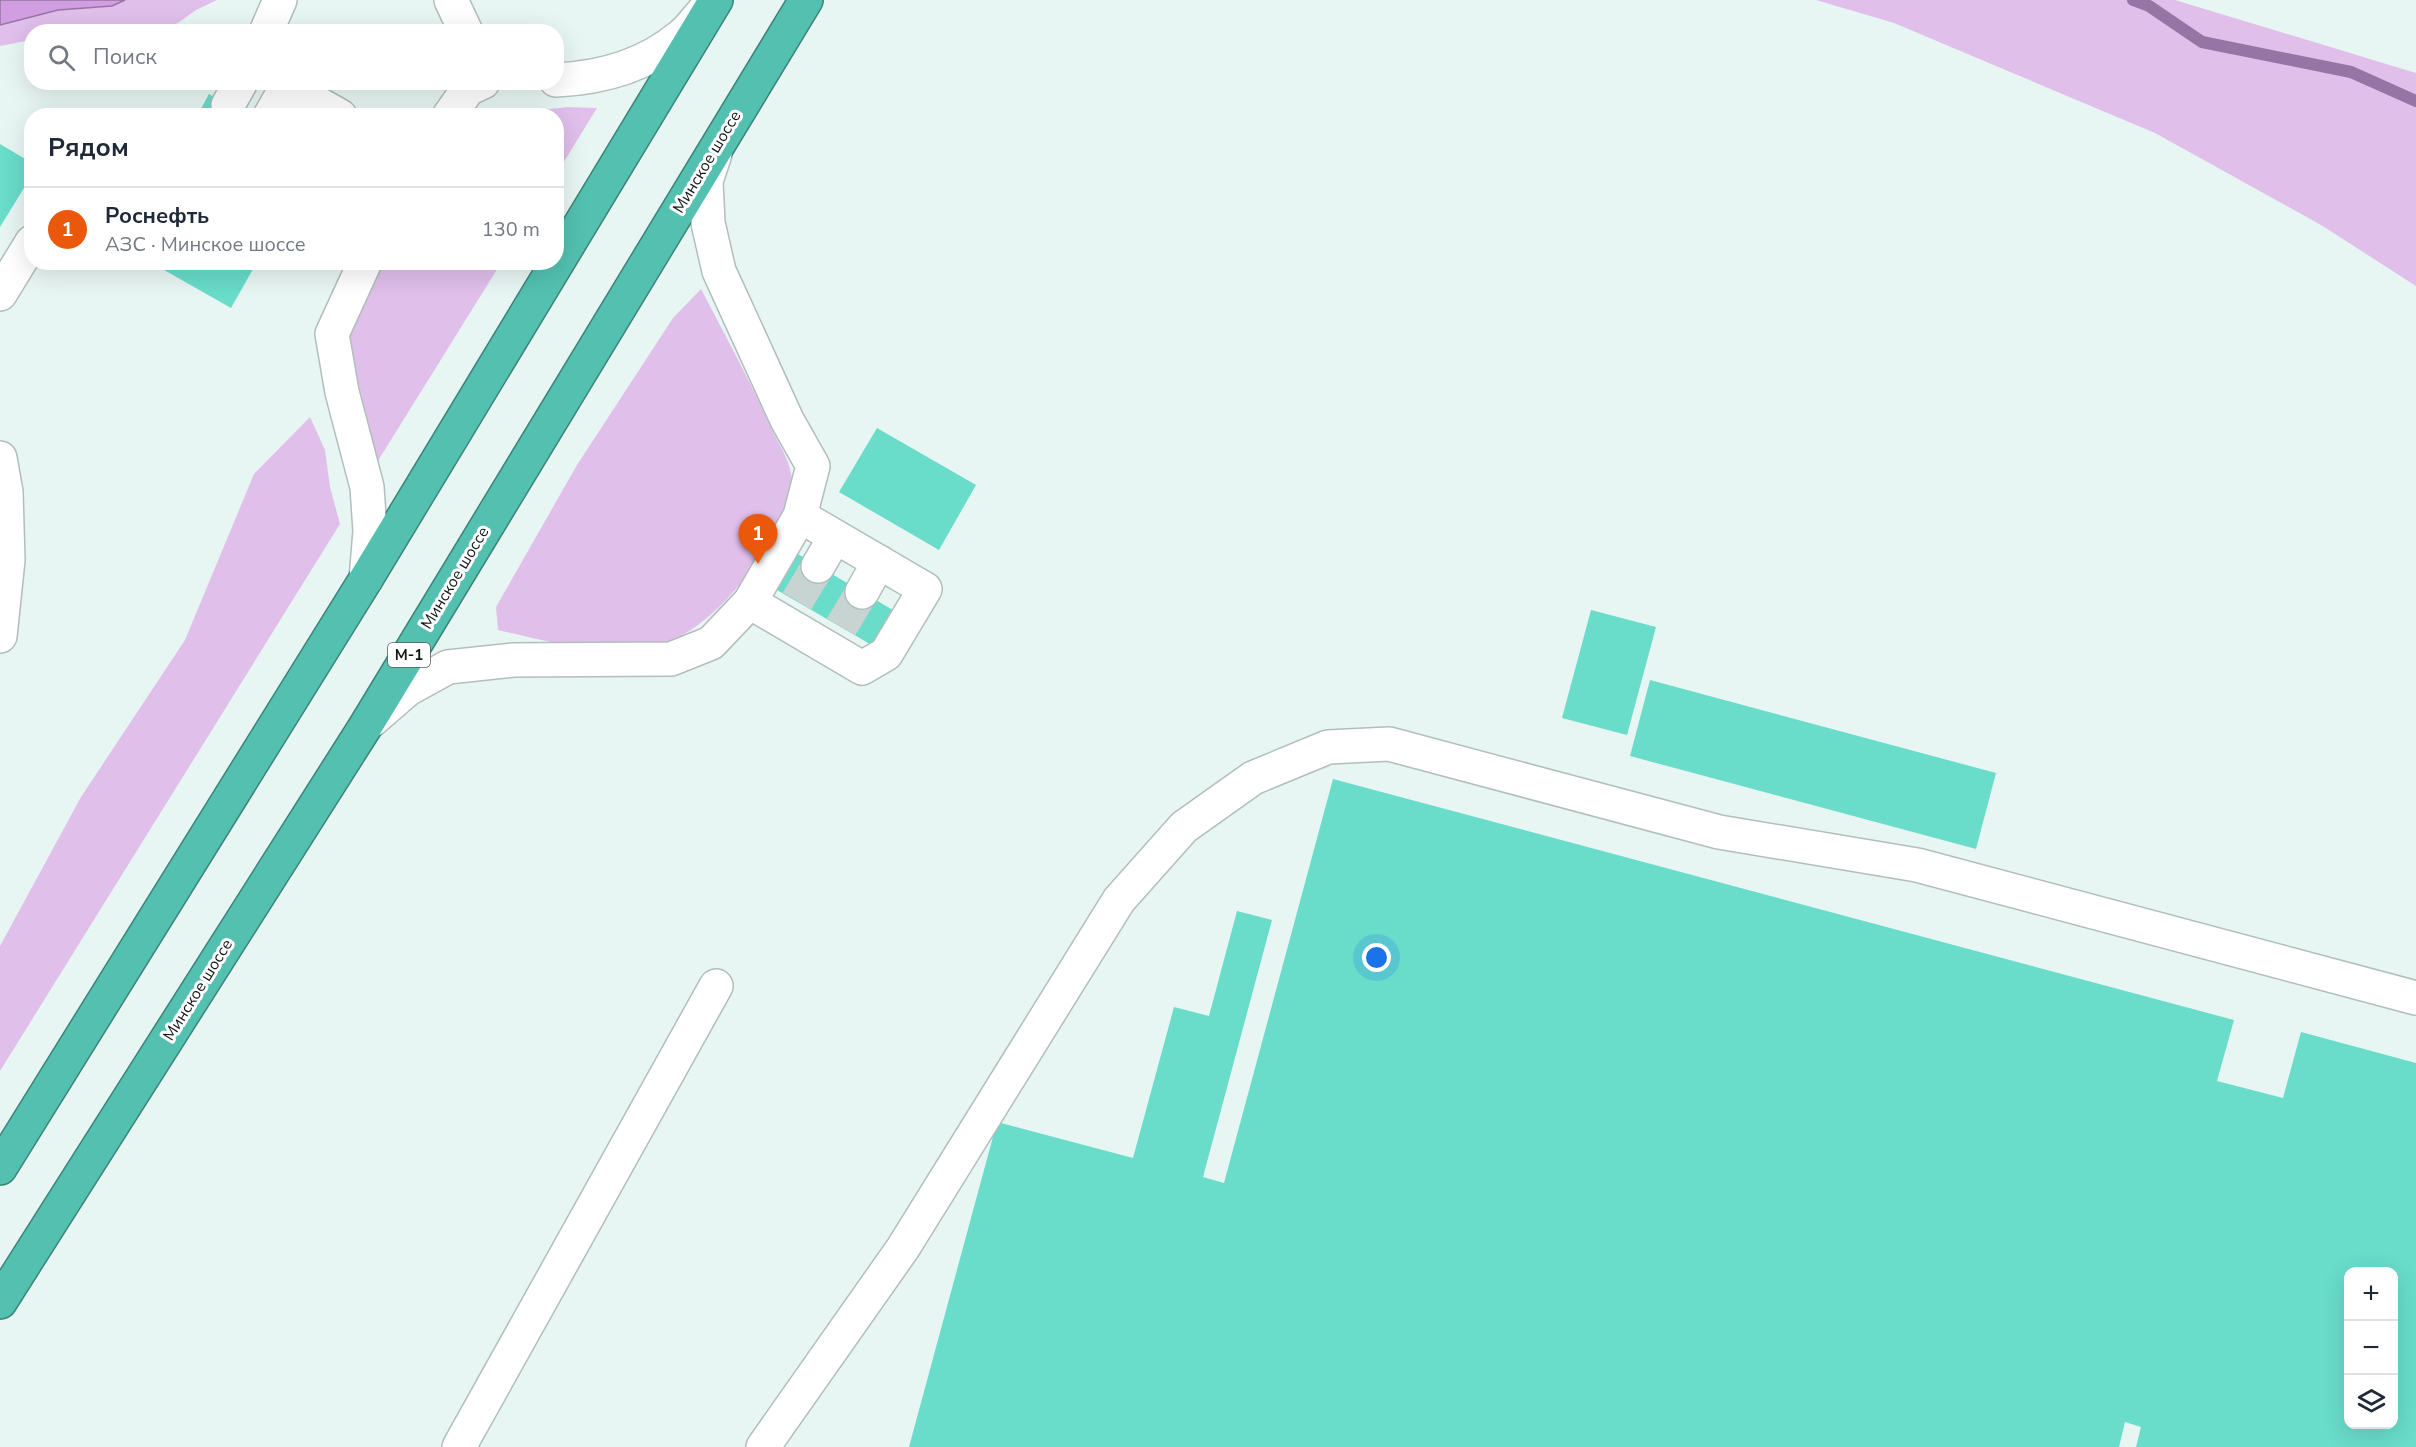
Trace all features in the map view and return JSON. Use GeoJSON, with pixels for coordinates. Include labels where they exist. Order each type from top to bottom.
{"type":"FeatureCollection","features":[{"type":"Feature","properties":{"kind":"highway"},"geometry":{"type":"LineString","coordinates":[[564,251],[715,0]]}},
{"type":"Feature","properties":{"kind":"highway","name":"Минское шоссе"},"geometry":{"type":"LineString","coordinates":[[0,1302],[365,727],[806,0]]}},
{"type":"Feature","properties":{"kind":"highway"},"geometry":{"type":"LineString","coordinates":[[0,1168],[366,579],[552,270]]}},
{"type":"Feature","properties":{"kind":"lane"},"geometry":{"type":"LineString","coordinates":[[270,24],[280,0]]}},
{"type":"Feature","properties":{"kind":"lane"},"geometry":{"type":"LineString","coordinates":[[451,0],[462,24]]}},
{"type":"Feature","properties":{"kind":"lane"},"geometry":{"type":"LineString","coordinates":[[564,80],[584,79],[632,67],[681,36],[715,0]]}},
{"type":"Feature","properties":{"kind":"lane"},"geometry":{"type":"LineString","coordinates":[[274,108],[281,90]]}},
{"type":"Feature","properties":{"kind":"lane"},"geometry":{"type":"LineString","coordinates":[[293,90],[320,108]]}},
{"type":"Feature","properties":{"kind":"lane"},"geometry":{"type":"LineString","coordinates":[[455,108],[467,90]]}},
{"type":"Feature","properties":{"kind":"lane"},"geometry":{"type":"LineString","coordinates":[[365,727],[408,689],[448,667],[513,660],[671,659],[711,643],[750,602],[801,516],[813,466],[787,420],[718,271],[708,223],[706,181],[721,138]]}},
{"type":"Feature","properties":{"kind":"lane"},"geometry":{"type":"LineString","coordinates":[[0,294],[24,255]]}},
{"type":"Feature","properties":{"kind":"lane"},"geometry":{"type":"LineString","coordinates":[[358,270],[332,334],[342,392],[367,487],[370,531],[366,579]]}},
{"type":"Feature","properties":{"kind":"lane"},"geometry":{"type":"LineString","coordinates":[[0,458],[6,492],[8,560],[0,636]]}},
{"type":"Feature","properties":{"kind":"lane"},"geometry":{"type":"LineString","coordinates":[[750,602],[791,612],[835,638],[862,668],[886,654],[925,589],[801,516]]}},
{"type":"Feature","properties":{"kind":"lane"},"geometry":{"type":"LineString","coordinates":[[818,566],[835,537]]}},
{"type":"Feature","properties":{"kind":"lane"},"geometry":{"type":"LineString","coordinates":[[862,592],[879,562]]}},
{"type":"Feature","properties":{"kind":"lane"},"geometry":{"type":"LineString","coordinates":[[764,1447],[903,1248],[1119,900],[1184,827],[1253,778],[1328,747],[1389,744],[1719,832],[1917,865],[2416,998]]}},
{"type":"Feature","properties":{"kind":"lane"},"geometry":{"type":"LineString","coordinates":[[459,1447],[716,986]]}},
{"type":"Feature","properties":{"kind":"shaded area"},"geometry":{"type":"Polygon","coordinates":[[[0,0],[125,0],[112,6],[58,10],[0,25],[0,0]]]}},
{"type":"Feature","properties":{"kind":"shaded area"},"geometry":{"type":"Polygon","coordinates":[[[125,0],[217,0],[175,24],[24,24],[24,41],[0,46],[0,25],[58,10],[112,6],[125,0]]]}},
{"type":"Feature","properties":{"kind":"shaded area"},"geometry":{"type":"Polygon","coordinates":[[[1816,0],[2175,0],[2416,73],[2416,286],[2321,225],[2155,133],[1894,23],[1816,0]]]}},
{"type":"Feature","properties":{"kind":"shaded area"},"geometry":{"type":"Polygon","coordinates":[[[568,107],[597,108],[564,162],[564,108],[559,108],[568,107]]]}},
{"type":"Feature","properties":{"kind":"shaded area"},"geometry":{"type":"Polygon","coordinates":[[[373,270],[497,270],[376,464],[347,353],[349,334],[373,270]]]}},
{"type":"Feature","properties":{"kind":"shaded area"},"geometry":{"type":"Polygon","coordinates":[[[701,289],[788,463],[792,493],[783,523],[753,567],[727,599],[696,626],[661,645],[642,649],[606,650],[552,642],[498,630],[496,607],[577,465],[673,318],[701,289]]]}},
{"type":"Feature","properties":{"kind":"shaded area"},"geometry":{"type":"Polygon","coordinates":[[[310,417],[325,450],[330,487],[340,524],[0,1071],[0,946],[81,797],[185,640],[254,474],[310,417]]]}},
{"type":"Feature","properties":{"kind":"building"},"geometry":{"type":"Polygon","coordinates":[[[209,94],[233,108],[201,108],[209,94]]]}},
{"type":"Feature","properties":{"kind":"building"},"geometry":{"type":"Polygon","coordinates":[[[0,144],[24,158],[24,188],[0,227],[0,144]]]}},
{"type":"Feature","properties":{"kind":"building"},"geometry":{"type":"Polygon","coordinates":[[[164,270],[252,270],[231,308],[164,270]]]}},
{"type":"Feature","properties":{"kind":"building"},"geometry":{"type":"Polygon","coordinates":[[[877,428],[976,485],[939,550],[839,492],[877,428]]]}},
{"type":"Feature","properties":{"kind":"building"},"geometry":{"type":"Polygon","coordinates":[[[798,554],[903,616],[882,651],[777,590],[798,554]]]}},
{"type":"Feature","properties":{"kind":"building"},"geometry":{"type":"Polygon","coordinates":[[[1591,610],[1656,627],[1627,735],[1562,718],[1591,610]]]}},
{"type":"Feature","properties":{"kind":"building"},"geometry":{"type":"Polygon","coordinates":[[[1650,680],[1996,773],[1976,849],[1630,756],[1650,680]]]}},
{"type":"Feature","properties":{"kind":"building"},"geometry":{"type":"Polygon","coordinates":[[[1333,779],[2234,1020],[2217,1081],[2283,1098],[2301,1032],[2416,1063],[2416,1447],[2136,1447],[2141,1427],[2125,1422],[2119,1447],[909,1447],[997,1122],[1133,1158],[1174,1007],[1209,1016],[1237,911],[1272,920],[1203,1177],[1224,1183],[1333,779]]]}},
{"type":"Feature","properties":{"kind":"waterway"},"geometry":{"type":"LineString","coordinates":[[2133,0],[2149,6],[2202,42],[2351,72],[2416,101]]}},
{"type":"Feature","properties":{"kind":"tunnel"},"geometry":{"type":"LineString","coordinates":[[797,601],[818,566]]}},
{"type":"Feature","properties":{"kind":"tunnel"},"geometry":{"type":"LineString","coordinates":[[841,627],[862,592]]}},
{"type":"Feature","properties":{"kind":"place","name":"Роснефть"},"geometry":{"type":"Point","coordinates":[758,564]}}]}
